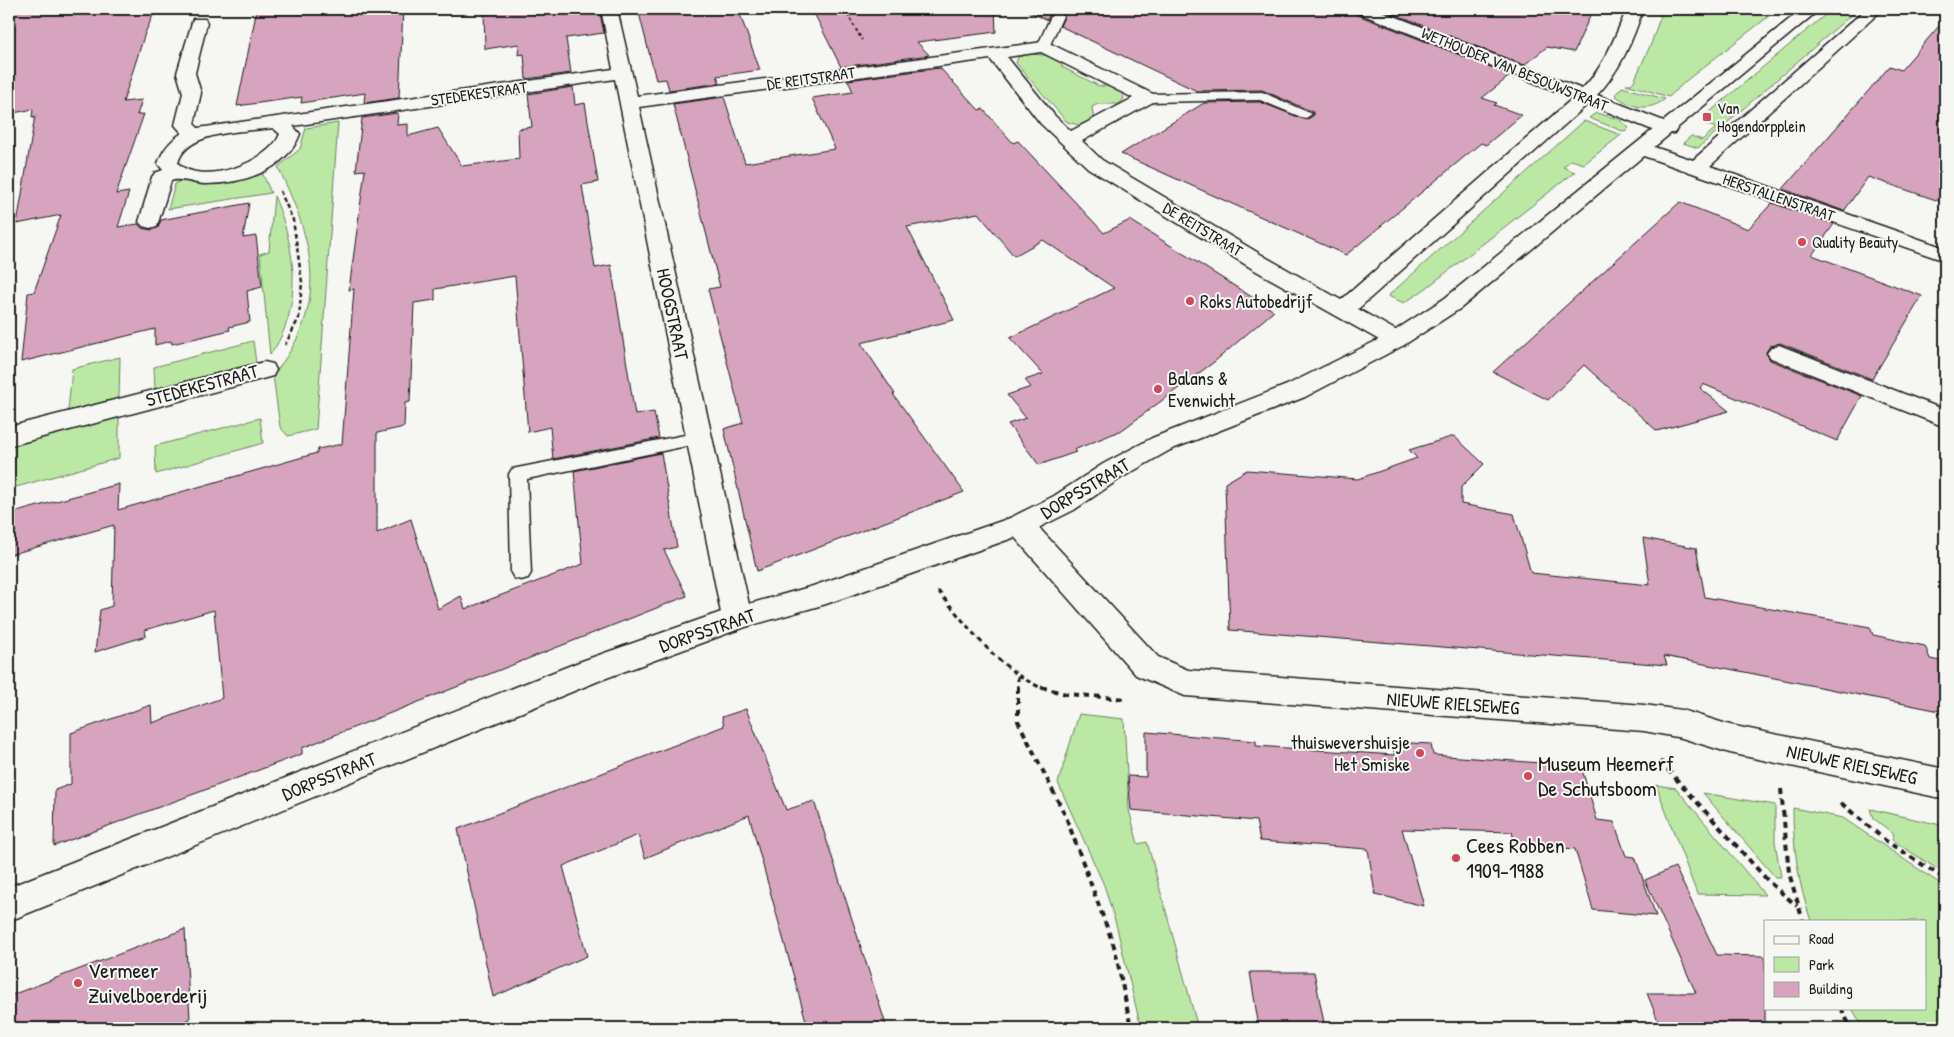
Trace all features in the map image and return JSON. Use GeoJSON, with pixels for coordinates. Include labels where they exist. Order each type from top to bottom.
{"type":"FeatureCollection","features":[{"type":"Feature","properties":{"kind":"street","name":"HOOGSTRAAT"},"geometry":{"type":"LineString","coordinates":[[615,9],[622,73],[628,103],[737,618]]}},
{"type":"Feature","properties":{"kind":"street","name":"WETHOUDER VAN BESOUWSTRAAT"},"geometry":{"type":"LineString","coordinates":[[1362,9],[1667,129]]}},
{"type":"Feature","properties":{"kind":"street"},"geometry":{"type":"LineString","coordinates":[[1635,9],[1613,62],[1604,77],[1566,116],[1342,310],[1396,340],[1453,303],[1812,9]]}},
{"type":"Feature","properties":{"kind":"street"},"geometry":{"type":"LineString","coordinates":[[1696,168],[1875,9]]}},
{"type":"Feature","properties":{"kind":"street"},"geometry":{"type":"LineString","coordinates":[[194,134],[184,125],[192,93],[186,73],[199,23]]}},
{"type":"Feature","properties":{"kind":"street"},"geometry":{"type":"LineString","coordinates":[[1043,48],[1147,98]]}},
{"type":"Feature","properties":{"kind":"street","name":"DE REITSTRAAT"},"geometry":{"type":"LineString","coordinates":[[628,103],[1043,48]]}},
{"type":"Feature","properties":{"kind":"street","name":"DE REITSTRAAT"},"geometry":{"type":"LineString","coordinates":[[995,54],[1048,120],[1095,164],[1259,263],[1342,310]]}},
{"type":"Feature","properties":{"kind":"street","name":"STEDEKESTRAAT"},"geometry":{"type":"LineString","coordinates":[[176,172],[168,164],[170,153],[180,142],[194,134],[622,73]]}},
{"type":"Feature","properties":{"kind":"street"},"geometry":{"type":"LineString","coordinates":[[1070,140],[1147,98]]}},
{"type":"Feature","properties":{"kind":"street"},"geometry":{"type":"LineString","coordinates":[[150,222],[162,177],[176,172],[192,177],[214,178],[237,174],[260,166],[284,150],[290,142],[290,134],[286,128],[277,123]]}},
{"type":"Feature","properties":{"kind":"street","name":"HERSTALLENSTRAAT"},"geometry":{"type":"LineString","coordinates":[[1642,149],[1945,255]]}},
{"type":"Feature","properties":{"kind":"street","name":"DORPSSTRAAT"},"geometry":{"type":"LineString","coordinates":[[9,904],[590,671],[737,618],[816,596],[1020,525],[1064,503],[1112,471],[1161,444],[1296,390],[1396,340]]}},
{"type":"Feature","properties":{"kind":"street"},"geometry":{"type":"LineString","coordinates":[[1779,353],[1945,419]]}},
{"type":"Feature","properties":{"kind":"street","name":"STEDEKESTRAAT"},"geometry":{"type":"LineString","coordinates":[[9,437],[25,431],[264,370]]}},
{"type":"Feature","properties":{"kind":"street","name":"NIEUWE RIELSEWEG"},"geometry":{"type":"LineString","coordinates":[[1020,525],[1147,666],[1185,683],[1644,718],[1682,724],[1730,739],[1945,784]]}},
{"type":"Feature","properties":{"kind":"lane"},"geometry":{"type":"LineString","coordinates":[[1043,48],[1057,16]]}},
{"type":"Feature","properties":{"kind":"lane"},"geometry":{"type":"LineString","coordinates":[[1230,84],[1306,114]]}},
{"type":"Feature","properties":{"kind":"lane"},"geometry":{"type":"LineString","coordinates":[[1147,98],[1262,96]]}},
{"type":"Feature","properties":{"kind":"lane"},"geometry":{"type":"LineString","coordinates":[[521,573],[518,474],[700,438]]}},
{"type":"Feature","properties":{"kind":"path","name":"STEDEKESTRAAT"},"geometry":{"type":"LineString","coordinates":[[260,166],[272,175],[293,220],[302,282],[299,318],[288,341],[264,370]]}},
{"type":"Feature","properties":{"kind":"path"},"geometry":{"type":"LineString","coordinates":[[1018,676],[1018,721],[1066,817],[1111,940],[1131,1028]]}},
{"type":"Feature","properties":{"kind":"path"},"geometry":{"type":"LineString","coordinates":[[1657,758],[1770,883],[1797,906]]}},
{"type":"Feature","properties":{"kind":"path"},"geometry":{"type":"LineString","coordinates":[[1780,780],[1786,861],[1797,906],[1803,920]]}},
{"type":"Feature","properties":{"kind":"path"},"geometry":{"type":"LineString","coordinates":[[1838,801],[1886,841],[1945,879]]}},
{"type":"Feature","properties":{"kind":"path"},"geometry":{"type":"LineString","coordinates":[[1842,1010],[1852,1028]]}},
{"type":"Feature","properties":{"kind":"green space"},"geometry":{"type":"Polygon","coordinates":[[[1663,9],[1778,9],[1687,80],[1669,97],[1626,84],[1631,84],[1634,81],[1651,44],[1663,9]]]}},
{"type":"Feature","properties":{"kind":"green space"},"geometry":{"type":"Polygon","coordinates":[[[1832,9],[1858,9],[1698,148],[1683,143],[1691,136],[1702,140],[1716,128],[1705,124],[1711,118],[1705,116],[1832,9]]]}},
{"type":"Feature","properties":{"kind":"green space"},"geometry":{"type":"Polygon","coordinates":[[[1029,54],[1044,55],[1062,61],[1062,67],[1099,86],[1112,86],[1122,93],[1124,99],[1119,104],[1098,104],[1092,107],[1094,121],[1079,125],[1067,122],[1016,63],[1018,57],[1029,54]]]}},
{"type":"Feature","properties":{"kind":"green space"},"geometry":{"type":"Polygon","coordinates":[[[1622,87],[1665,99],[1653,106],[1640,107],[1627,103],[1615,95],[1622,87]]]}},
{"type":"Feature","properties":{"kind":"green space"},"geometry":{"type":"Polygon","coordinates":[[[1596,113],[1619,119],[1629,128],[1625,132],[1589,118],[1596,113]]]}},
{"type":"Feature","properties":{"kind":"green space"},"geometry":{"type":"Polygon","coordinates":[[[1584,121],[1621,135],[1584,164],[1571,160],[1563,167],[1575,172],[1425,289],[1404,303],[1388,296],[1584,121]]]}},
{"type":"Feature","properties":{"kind":"green space"},"geometry":{"type":"Polygon","coordinates":[[[338,123],[316,429],[288,436],[280,427],[273,375],[291,349],[303,324],[310,298],[311,273],[308,247],[301,221],[278,167],[300,149],[306,128],[338,123]]]}},
{"type":"Feature","properties":{"kind":"green space"},"geometry":{"type":"Polygon","coordinates":[[[261,170],[271,193],[168,209],[175,184],[182,180],[193,182],[261,170]]]}},
{"type":"Feature","properties":{"kind":"green space"},"geometry":{"type":"Polygon","coordinates":[[[274,196],[282,215],[287,235],[293,277],[292,298],[288,318],[281,337],[270,355],[260,254],[269,251],[274,196]]]}},
{"type":"Feature","properties":{"kind":"green space"},"geometry":{"type":"Polygon","coordinates":[[[253,341],[256,363],[155,389],[154,367],[253,341]]]}},
{"type":"Feature","properties":{"kind":"green space"},"geometry":{"type":"Polygon","coordinates":[[[120,357],[119,398],[68,411],[72,369],[120,357]]]}},
{"type":"Feature","properties":{"kind":"green space"},"geometry":{"type":"Polygon","coordinates":[[[119,416],[119,458],[9,489],[12,444],[119,416]]]}},
{"type":"Feature","properties":{"kind":"green space"},"geometry":{"type":"Polygon","coordinates":[[[260,418],[263,443],[156,474],[155,446],[260,418]]]}},
{"type":"Feature","properties":{"kind":"green space"},"geometry":{"type":"Polygon","coordinates":[[[1079,714],[1124,719],[1129,810],[1138,844],[1147,842],[1198,1028],[1141,1028],[1116,924],[1104,885],[1058,783],[1079,714]]]}},
{"type":"Feature","properties":{"kind":"green space"},"geometry":{"type":"Polygon","coordinates":[[[1656,785],[1676,788],[1765,895],[1697,894],[1656,785]]]}},
{"type":"Feature","properties":{"kind":"green space"},"geometry":{"type":"Polygon","coordinates":[[[1703,793],[1775,805],[1775,842],[1781,877],[1775,877],[1703,793]]]}},
{"type":"Feature","properties":{"kind":"green space"},"geometry":{"type":"Polygon","coordinates":[[[1793,808],[1843,818],[1945,887],[1945,1028],[1863,1028],[1853,1010],[1926,1010],[1926,920],[1811,920],[1797,865],[1793,808]]]}},
{"type":"Feature","properties":{"kind":"green space"},"geometry":{"type":"Polygon","coordinates":[[[1870,809],[1945,826],[1945,874],[1892,840],[1894,834],[1873,818],[1870,809]]]}},
{"type":"Feature","properties":{"kind":"building"},"geometry":{"type":"Polygon","coordinates":[[[9,9],[156,9],[145,33],[123,102],[142,100],[137,115],[144,114],[116,194],[129,192],[118,227],[138,224],[142,228],[151,230],[158,228],[161,220],[249,203],[243,238],[256,236],[262,287],[247,291],[250,322],[229,327],[230,330],[172,344],[171,341],[155,345],[155,329],[21,362],[28,293],[34,292],[61,215],[17,224],[35,116],[32,117],[33,109],[9,114],[9,9]]]}},
{"type":"Feature","properties":{"kind":"building"},"geometry":{"type":"Polygon","coordinates":[[[257,9],[403,9],[399,98],[364,103],[365,93],[301,103],[302,97],[237,106],[257,9]]]}},
{"type":"Feature","properties":{"kind":"building"},"geometry":{"type":"Polygon","coordinates":[[[484,9],[599,9],[604,33],[566,38],[571,73],[526,79],[524,54],[518,55],[519,44],[485,49],[484,9]]]}},
{"type":"Feature","properties":{"kind":"building"},"geometry":{"type":"Polygon","coordinates":[[[638,9],[738,9],[760,70],[717,76],[720,83],[669,90],[666,79],[656,80],[638,9]]]}},
{"type":"Feature","properties":{"kind":"building"},"geometry":{"type":"Polygon","coordinates":[[[812,9],[995,9],[996,32],[917,42],[929,55],[841,67],[812,9]]]}},
{"type":"Feature","properties":{"kind":"building"},"geometry":{"type":"Polygon","coordinates":[[[1023,9],[1352,9],[1355,14],[1511,75],[1482,98],[1497,103],[1494,105],[1522,115],[1486,145],[1481,143],[1346,255],[1121,154],[1204,103],[1260,102],[1306,120],[1313,116],[1313,112],[1262,90],[1197,91],[1060,26],[1065,15],[1058,11],[1050,14],[1047,20],[1023,9]]]}},
{"type":"Feature","properties":{"kind":"building"},"geometry":{"type":"Polygon","coordinates":[[[1381,9],[1593,9],[1574,52],[1547,47],[1524,65],[1381,9]]]}},
{"type":"Feature","properties":{"kind":"building"},"geometry":{"type":"Polygon","coordinates":[[[1945,19],[1945,203],[1868,177],[1844,211],[1783,189],[1890,66],[1901,70],[1945,19]]]}},
{"type":"Feature","properties":{"kind":"building"},"geometry":{"type":"Polygon","coordinates":[[[940,68],[979,110],[983,109],[1013,143],[1018,141],[1104,233],[1130,220],[1274,311],[1214,362],[1122,430],[1074,450],[1076,452],[1039,465],[1008,424],[1026,418],[1007,395],[1031,387],[1025,380],[1043,374],[1010,338],[1114,288],[1043,240],[1014,256],[978,213],[907,227],[954,320],[861,343],[895,394],[893,394],[964,492],[757,571],[724,429],[743,423],[708,289],[720,287],[673,104],[724,97],[745,163],[835,149],[812,98],[853,92],[848,80],[940,68]]]}},
{"type":"Feature","properties":{"kind":"building"},"geometry":{"type":"Polygon","coordinates":[[[573,87],[575,105],[585,103],[598,182],[582,185],[595,268],[611,265],[635,415],[654,412],[659,438],[553,459],[550,427],[528,432],[515,276],[435,289],[435,300],[414,303],[410,402],[405,403],[404,427],[377,433],[377,533],[411,519],[438,609],[461,596],[465,609],[583,564],[574,471],[661,453],[677,547],[664,550],[687,596],[302,748],[302,754],[54,846],[55,790],[71,784],[71,733],[151,705],[152,723],[222,698],[214,610],[145,630],[146,636],[95,652],[100,610],[112,606],[114,525],[9,555],[9,514],[119,484],[118,510],[317,453],[318,449],[342,444],[354,289],[349,290],[365,170],[356,171],[362,118],[398,113],[397,125],[408,124],[408,136],[438,128],[462,166],[519,159],[518,129],[532,127],[528,94],[573,87]]]}},
{"type":"Feature","properties":{"kind":"building"},"geometry":{"type":"Polygon","coordinates":[[[1680,202],[1748,229],[1772,203],[1834,224],[1812,255],[1922,296],[1872,379],[1780,343],[1770,346],[1766,352],[1770,360],[1862,396],[1837,441],[1703,384],[1700,388],[1729,411],[1657,431],[1584,365],[1548,400],[1493,372],[1680,202]]]}},
{"type":"Feature","properties":{"kind":"building"},"geometry":{"type":"Polygon","coordinates":[[[1454,436],[1484,464],[1461,487],[1461,504],[1514,514],[1531,573],[1650,585],[1643,538],[1696,548],[1705,597],[1870,627],[1873,635],[1925,646],[1930,659],[1945,662],[1945,712],[1664,656],[1667,665],[1230,630],[1225,483],[1247,470],[1358,479],[1417,458],[1409,450],[1454,436]]]}},
{"type":"Feature","properties":{"kind":"building"},"geometry":{"type":"Polygon","coordinates":[[[746,709],[786,810],[814,801],[887,1028],[808,1028],[749,815],[645,858],[638,835],[563,866],[587,956],[493,997],[458,829],[724,726],[722,717],[746,709]]]}},
{"type":"Feature","properties":{"kind":"building"},"geometry":{"type":"Polygon","coordinates":[[[1146,732],[1256,741],[1256,746],[1395,755],[1392,742],[1431,744],[1433,755],[1581,766],[1597,820],[1614,822],[1626,856],[1635,857],[1656,916],[1593,910],[1575,849],[1515,844],[1512,832],[1402,829],[1424,906],[1375,894],[1368,849],[1260,841],[1256,821],[1131,810],[1128,776],[1146,777],[1146,732]]]}},
{"type":"Feature","properties":{"kind":"building"},"geometry":{"type":"Polygon","coordinates":[[[1675,867],[1717,955],[1764,956],[1765,1028],[1661,1028],[1647,993],[1696,993],[1645,880],[1675,867]]]}},
{"type":"Feature","properties":{"kind":"building"},"geometry":{"type":"Polygon","coordinates":[[[185,929],[190,1019],[167,1028],[9,1028],[9,996],[185,929]]]}},
{"type":"Feature","properties":{"kind":"building"},"geometry":{"type":"Polygon","coordinates":[[[1250,972],[1314,972],[1325,1028],[1259,1028],[1250,972]]]}},
{"type":"Feature","properties":{"kind":"place","name":"Van Hogendorpplein"},"geometry":{"type":"Point","coordinates":[1707,117]}},
{"type":"Feature","properties":{"kind":"place","name":"Quality Beauty"},"geometry":{"type":"Point","coordinates":[1802,242]}},
{"type":"Feature","properties":{"kind":"place","name":"Roks Autobedrijf"},"geometry":{"type":"Point","coordinates":[1190,301]}},
{"type":"Feature","properties":{"kind":"place","name":"Balans & Evenwicht"},"geometry":{"type":"Point","coordinates":[1158,389]}},
{"type":"Feature","properties":{"kind":"place","name":"thuiswevershuisje Het Smiske"},"geometry":{"type":"Point","coordinates":[1420,753]}},
{"type":"Feature","properties":{"kind":"place","name":"Museum Heemerf De Schutsboom"},"geometry":{"type":"Point","coordinates":[1528,776]}},
{"type":"Feature","properties":{"kind":"place","name":"Cees Robben 1909-1988"},"geometry":{"type":"Point","coordinates":[1456,858]}},
{"type":"Feature","properties":{"kind":"place","name":"Vermeer Zuivelboerderij"},"geometry":{"type":"Point","coordinates":[78,983]}}]}
